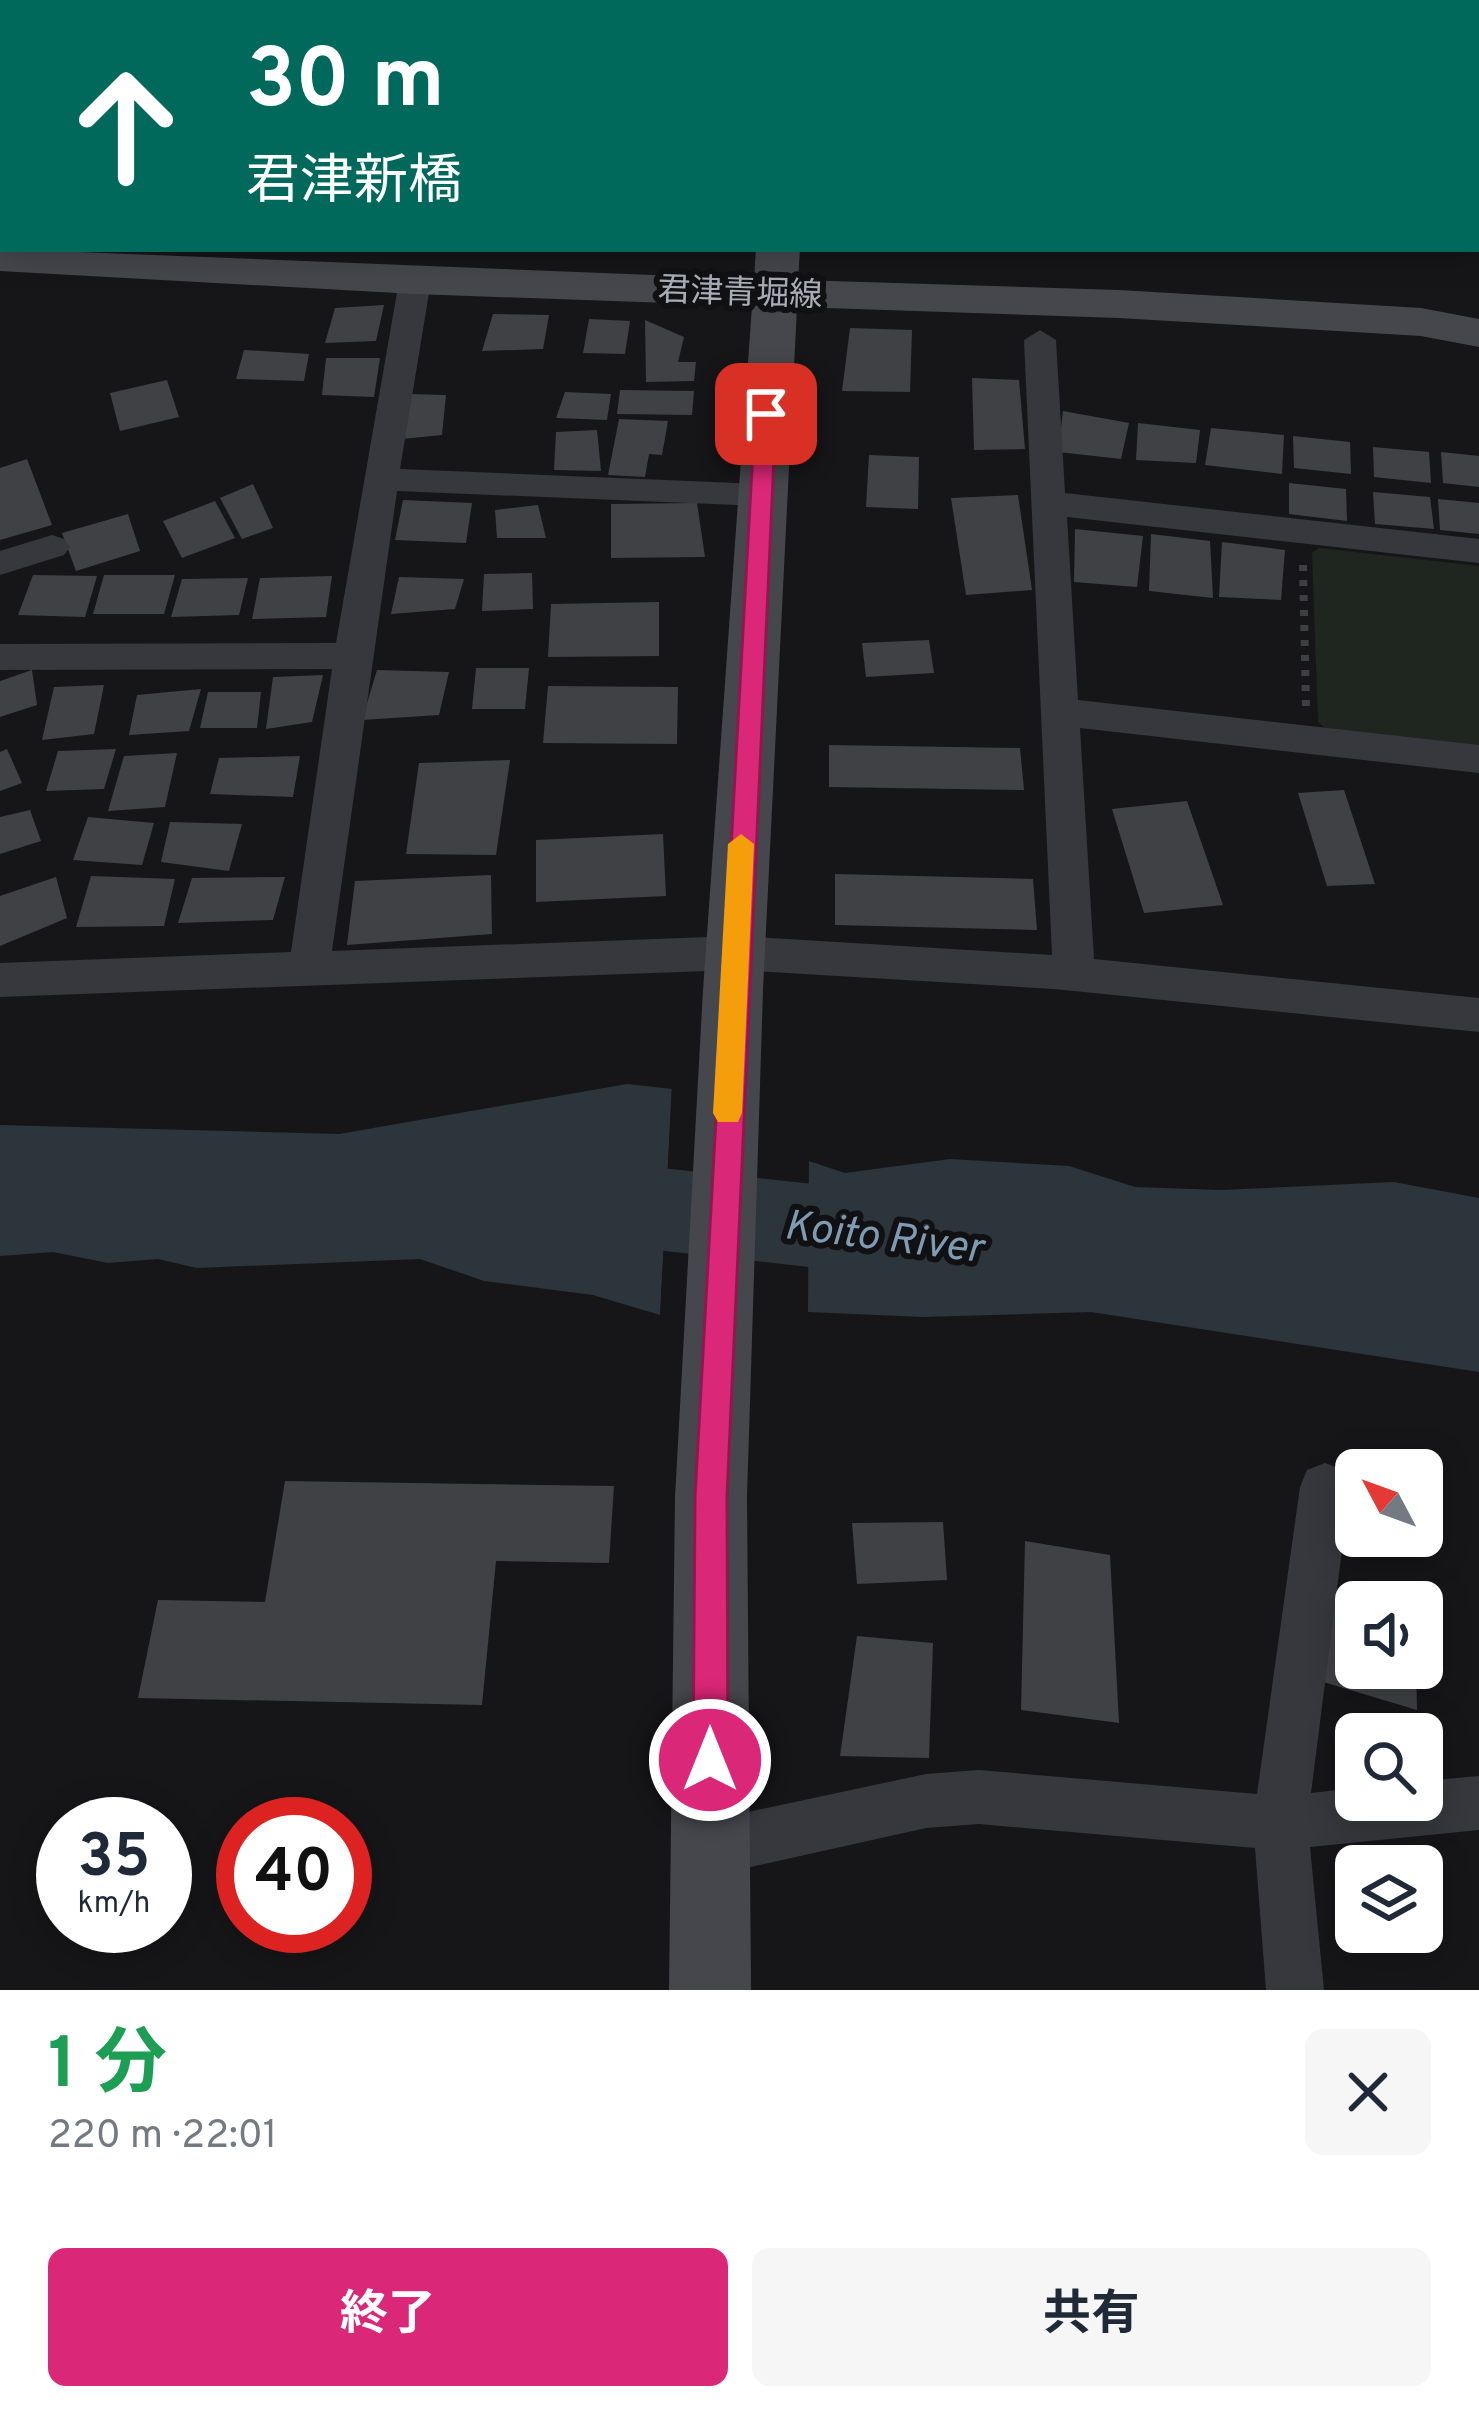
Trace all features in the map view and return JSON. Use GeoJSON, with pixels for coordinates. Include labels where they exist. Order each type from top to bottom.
{"type":"FeatureCollection","features":[{"type":"Feature","properties":{"kind":"main road","name":"君津青堀線"},"geometry":{"type":"LineString","coordinates":[[524,252],[776,267],[1289,283],[1479,307]]}},
{"type":"Feature","properties":{"kind":"main road","name":"君津青堀線"},"geometry":{"type":"LineString","coordinates":[[0,258],[416,281],[776,267],[1119,304],[1421,322],[1479,333]]}},
{"type":"Feature","properties":{"kind":"main road"},"geometry":{"type":"LineString","coordinates":[[710,1990],[711,1497],[734,971],[776,267]]}},
{"type":"Feature","properties":{"kind":"street"},"geometry":{"type":"LineString","coordinates":[[309,971],[352,656],[416,281]]}},
{"type":"Feature","properties":{"kind":"street"},"geometry":{"type":"LineString","coordinates":[[1040,340],[1074,974]]}},
{"type":"Feature","properties":{"kind":"street"},"geometry":{"type":"LineString","coordinates":[[380,479],[761,495]]}},
{"type":"Feature","properties":{"kind":"street"},"geometry":{"type":"LineString","coordinates":[[1049,503],[1479,551]]}},
{"type":"Feature","properties":{"kind":"street"},"geometry":{"type":"LineString","coordinates":[[0,563],[52,547]]}},
{"type":"Feature","properties":{"kind":"street"},"geometry":{"type":"LineString","coordinates":[[0,657],[352,656]]}},
{"type":"Feature","properties":{"kind":"street"},"geometry":{"type":"LineString","coordinates":[[1060,712],[1479,759]]}},
{"type":"Feature","properties":{"kind":"street"},"geometry":{"type":"LineString","coordinates":[[0,980],[309,971],[1074,974],[1479,1016]]}},
{"type":"Feature","properties":{"kind":"street"},"geometry":{"type":"LineString","coordinates":[[1295,1990],[1280,1823],[1325,1487]]}},
{"type":"Feature","properties":{"kind":"street"},"geometry":{"type":"LineString","coordinates":[[710,1848],[926,1801],[979,1797],[1280,1823],[1479,1803]]}},
{"type":"Feature","properties":{"kind":"path"},"geometry":{"type":"LineString","coordinates":[[1302,533],[1307,740]]}},
{"type":"Feature","properties":{"kind":"shaded area"},"geometry":{"type":"Polygon","coordinates":[[[1319,548],[1479,566],[1479,747],[1327,729],[1318,722],[1312,553],[1319,548]]]}},
{"type":"Feature","properties":{"kind":"water"},"geometry":{"type":"Polygon","coordinates":[[[627,1084],[672,1089],[660,1315],[593,1295],[484,1281],[420,1259],[197,1268],[158,1259],[108,1263],[53,1252],[0,1256],[0,1125],[339,1134],[627,1084]]]}},
{"type":"Feature","properties":{"kind":"water"},"geometry":{"type":"Polygon","coordinates":[[[950,1159],[1069,1166],[1135,1187],[1221,1190],[1394,1182],[1479,1198],[1479,1372],[1091,1312],[923,1317],[808,1312],[809,1161],[845,1173],[950,1159]]]}},
{"type":"Feature","properties":{"kind":"pier"},"geometry":{"type":"Polygon","coordinates":[[[672,1083],[678,1090],[666,1315],[660,1321],[672,1083]]]}},
{"type":"Feature","properties":{"kind":"building"},"geometry":{"type":"Polygon","coordinates":[[[384,305],[376,341],[325,343],[335,308],[384,305]]]}},
{"type":"Feature","properties":{"kind":"building"},"geometry":{"type":"Polygon","coordinates":[[[493,314],[549,315],[543,349],[482,351],[493,314]]]}},
{"type":"Feature","properties":{"kind":"building"},"geometry":{"type":"Polygon","coordinates":[[[589,319],[630,321],[625,354],[583,353],[589,319]]]}},
{"type":"Feature","properties":{"kind":"building"},"geometry":{"type":"Polygon","coordinates":[[[645,320],[684,337],[678,362],[696,362],[694,381],[646,382],[645,320]]]}},
{"type":"Feature","properties":{"kind":"building"},"geometry":{"type":"Polygon","coordinates":[[[850,328],[912,330],[910,392],[842,391],[850,328]]]}},
{"type":"Feature","properties":{"kind":"building"},"geometry":{"type":"Polygon","coordinates":[[[244,350],[309,354],[304,381],[236,379],[244,350]]]}},
{"type":"Feature","properties":{"kind":"building"},"geometry":{"type":"Polygon","coordinates":[[[326,358],[380,358],[374,397],[322,395],[326,358]]]}},
{"type":"Feature","properties":{"kind":"building"},"geometry":{"type":"Polygon","coordinates":[[[972,378],[1019,380],[1025,449],[974,450],[972,378]]]}},
{"type":"Feature","properties":{"kind":"building"},"geometry":{"type":"Polygon","coordinates":[[[167,380],[179,417],[120,431],[110,393],[167,380]]]}},
{"type":"Feature","properties":{"kind":"building"},"geometry":{"type":"Polygon","coordinates":[[[620,390],[694,391],[692,415],[617,414],[620,390]]]}},
{"type":"Feature","properties":{"kind":"building"},"geometry":{"type":"Polygon","coordinates":[[[565,392],[611,394],[607,420],[556,418],[565,392]]]}},
{"type":"Feature","properties":{"kind":"building"},"geometry":{"type":"Polygon","coordinates":[[[408,394],[446,395],[442,435],[402,439],[408,394]]]}},
{"type":"Feature","properties":{"kind":"building"},"geometry":{"type":"Polygon","coordinates":[[[1063,411],[1129,423],[1121,459],[1058,452],[1063,411]]]}},
{"type":"Feature","properties":{"kind":"building"},"geometry":{"type":"Polygon","coordinates":[[[619,419],[668,421],[662,455],[649,454],[645,477],[608,475],[619,419]]]}},
{"type":"Feature","properties":{"kind":"building"},"geometry":{"type":"Polygon","coordinates":[[[1138,423],[1200,430],[1196,463],[1136,460],[1138,423]]]}},
{"type":"Feature","properties":{"kind":"building"},"geometry":{"type":"Polygon","coordinates":[[[1211,428],[1284,435],[1282,474],[1205,465],[1211,428]]]}},
{"type":"Feature","properties":{"kind":"building"},"geometry":{"type":"Polygon","coordinates":[[[597,430],[601,471],[554,470],[556,432],[597,430]]]}},
{"type":"Feature","properties":{"kind":"building"},"geometry":{"type":"Polygon","coordinates":[[[1293,436],[1350,442],[1351,474],[1294,468],[1293,436]]]}},
{"type":"Feature","properties":{"kind":"building"},"geometry":{"type":"Polygon","coordinates":[[[1373,447],[1429,452],[1431,483],[1374,477],[1373,447]]]}},
{"type":"Feature","properties":{"kind":"building"},"geometry":{"type":"Polygon","coordinates":[[[1441,452],[1479,456],[1479,487],[1443,483],[1441,452]]]}},
{"type":"Feature","properties":{"kind":"building"},"geometry":{"type":"Polygon","coordinates":[[[869,455],[919,457],[918,509],[866,507],[869,455]]]}},
{"type":"Feature","properties":{"kind":"building"},"geometry":{"type":"Polygon","coordinates":[[[27,459],[52,525],[0,540],[0,468],[27,459]]]}},
{"type":"Feature","properties":{"kind":"building"},"geometry":{"type":"Polygon","coordinates":[[[1289,483],[1346,489],[1347,521],[1289,514],[1289,483]]]}},
{"type":"Feature","properties":{"kind":"building"},"geometry":{"type":"Polygon","coordinates":[[[253,484],[273,528],[242,539],[220,498],[253,484]]]}},
{"type":"Feature","properties":{"kind":"building"},"geometry":{"type":"Polygon","coordinates":[[[1373,492],[1430,497],[1434,529],[1375,524],[1373,492]]]}},
{"type":"Feature","properties":{"kind":"building"},"geometry":{"type":"Polygon","coordinates":[[[1018,495],[1032,590],[966,595],[951,498],[1018,495]]]}},
{"type":"Feature","properties":{"kind":"building"},"geometry":{"type":"Polygon","coordinates":[[[1438,499],[1479,503],[1479,534],[1440,530],[1438,499]]]}},
{"type":"Feature","properties":{"kind":"building"},"geometry":{"type":"Polygon","coordinates":[[[403,500],[472,503],[466,543],[395,540],[403,500]]]}},
{"type":"Feature","properties":{"kind":"building"},"geometry":{"type":"Polygon","coordinates":[[[215,501],[235,538],[182,558],[163,521],[215,501]]]}},
{"type":"Feature","properties":{"kind":"building"},"geometry":{"type":"Polygon","coordinates":[[[697,503],[705,557],[611,558],[611,504],[697,503]]]}},
{"type":"Feature","properties":{"kind":"building"},"geometry":{"type":"Polygon","coordinates":[[[538,505],[546,538],[497,538],[495,510],[538,505]]]}},
{"type":"Feature","properties":{"kind":"building"},"geometry":{"type":"Polygon","coordinates":[[[128,514],[140,551],[76,571],[62,533],[128,514]]]}},
{"type":"Feature","properties":{"kind":"building"},"geometry":{"type":"Polygon","coordinates":[[[1075,529],[1143,536],[1137,587],[1074,582],[1075,529]]]}},
{"type":"Feature","properties":{"kind":"building"},"geometry":{"type":"Polygon","coordinates":[[[1151,534],[1210,541],[1213,598],[1149,591],[1151,534]]]}},
{"type":"Feature","properties":{"kind":"building"},"geometry":{"type":"Polygon","coordinates":[[[1222,542],[1285,550],[1281,600],[1219,597],[1222,542]]]}},
{"type":"Feature","properties":{"kind":"building"},"geometry":{"type":"Polygon","coordinates":[[[532,573],[533,609],[482,611],[484,574],[532,573]]]}},
{"type":"Feature","properties":{"kind":"building"},"geometry":{"type":"Polygon","coordinates":[[[33,575],[97,576],[85,617],[18,615],[33,575]]]}},
{"type":"Feature","properties":{"kind":"building"},"geometry":{"type":"Polygon","coordinates":[[[104,575],[175,575],[164,614],[93,614],[104,575]]]}},
{"type":"Feature","properties":{"kind":"building"},"geometry":{"type":"Polygon","coordinates":[[[332,576],[326,617],[252,619],[260,578],[332,576]]]}},
{"type":"Feature","properties":{"kind":"building"},"geometry":{"type":"Polygon","coordinates":[[[399,577],[464,579],[455,609],[391,614],[399,577]]]}},
{"type":"Feature","properties":{"kind":"building"},"geometry":{"type":"Polygon","coordinates":[[[248,578],[239,615],[171,617],[182,579],[248,578]]]}},
{"type":"Feature","properties":{"kind":"building"},"geometry":{"type":"Polygon","coordinates":[[[659,602],[659,656],[548,657],[551,604],[659,602]]]}},
{"type":"Feature","properties":{"kind":"building"},"geometry":{"type":"Polygon","coordinates":[[[929,640],[934,673],[866,677],[862,643],[929,640]]]}},
{"type":"Feature","properties":{"kind":"building"},"geometry":{"type":"Polygon","coordinates":[[[476,668],[529,668],[525,709],[472,709],[476,668]]]}},
{"type":"Feature","properties":{"kind":"building"},"geometry":{"type":"Polygon","coordinates":[[[32,670],[37,705],[0,717],[0,681],[32,670]]]}},
{"type":"Feature","properties":{"kind":"building"},"geometry":{"type":"Polygon","coordinates":[[[377,670],[449,672],[439,715],[362,720],[377,670]]]}},
{"type":"Feature","properties":{"kind":"building"},"geometry":{"type":"Polygon","coordinates":[[[323,675],[312,722],[266,729],[273,677],[323,675]]]}},
{"type":"Feature","properties":{"kind":"building"},"geometry":{"type":"Polygon","coordinates":[[[104,685],[94,734],[42,740],[54,687],[104,685]]]}},
{"type":"Feature","properties":{"kind":"building"},"geometry":{"type":"Polygon","coordinates":[[[548,686],[678,687],[677,744],[543,743],[548,686]]]}},
{"type":"Feature","properties":{"kind":"building"},"geometry":{"type":"Polygon","coordinates":[[[201,689],[189,731],[129,735],[137,695],[201,689]]]}},
{"type":"Feature","properties":{"kind":"building"},"geometry":{"type":"Polygon","coordinates":[[[208,692],[261,692],[257,728],[200,728],[208,692]]]}},
{"type":"Feature","properties":{"kind":"building"},"geometry":{"type":"Polygon","coordinates":[[[829,745],[1020,748],[1024,790],[829,787],[829,745]]]}},
{"type":"Feature","properties":{"kind":"building"},"geometry":{"type":"Polygon","coordinates":[[[7,749],[22,783],[0,791],[0,752],[7,749]]]}},
{"type":"Feature","properties":{"kind":"building"},"geometry":{"type":"Polygon","coordinates":[[[116,749],[104,789],[46,791],[58,751],[116,749]]]}},
{"type":"Feature","properties":{"kind":"building"},"geometry":{"type":"Polygon","coordinates":[[[177,753],[165,807],[108,811],[124,756],[177,753]]]}},
{"type":"Feature","properties":{"kind":"building"},"geometry":{"type":"Polygon","coordinates":[[[300,756],[293,797],[210,794],[219,758],[300,756]]]}},
{"type":"Feature","properties":{"kind":"building"},"geometry":{"type":"Polygon","coordinates":[[[510,760],[496,855],[406,854],[419,763],[510,760]]]}},
{"type":"Feature","properties":{"kind":"building"},"geometry":{"type":"Polygon","coordinates":[[[1344,790],[1375,884],[1327,886],[1298,793],[1344,790]]]}},
{"type":"Feature","properties":{"kind":"building"},"geometry":{"type":"Polygon","coordinates":[[[1187,801],[1223,905],[1144,913],[1112,809],[1187,801]]]}},
{"type":"Feature","properties":{"kind":"building"},"geometry":{"type":"Polygon","coordinates":[[[30,810],[41,841],[0,854],[0,817],[30,810]]]}},
{"type":"Feature","properties":{"kind":"building"},"geometry":{"type":"Polygon","coordinates":[[[88,817],[154,823],[142,865],[73,860],[88,817]]]}},
{"type":"Feature","properties":{"kind":"building"},"geometry":{"type":"Polygon","coordinates":[[[170,822],[242,824],[229,871],[161,862],[170,822]]]}},
{"type":"Feature","properties":{"kind":"building"},"geometry":{"type":"Polygon","coordinates":[[[663,834],[666,896],[536,902],[536,840],[663,834]]]}},
{"type":"Feature","properties":{"kind":"building"},"geometry":{"type":"Polygon","coordinates":[[[835,874],[1033,879],[1037,930],[835,925],[835,874]]]}},
{"type":"Feature","properties":{"kind":"building"},"geometry":{"type":"Polygon","coordinates":[[[491,875],[492,934],[347,945],[355,881],[491,875]]]}},
{"type":"Feature","properties":{"kind":"building"},"geometry":{"type":"Polygon","coordinates":[[[91,876],[175,879],[164,926],[76,927],[91,876]]]}},
{"type":"Feature","properties":{"kind":"building"},"geometry":{"type":"Polygon","coordinates":[[[56,877],[67,918],[0,946],[0,896],[56,877]]]}},
{"type":"Feature","properties":{"kind":"building"},"geometry":{"type":"Polygon","coordinates":[[[285,877],[273,920],[178,923],[192,878],[285,877]]]}},
{"type":"Feature","properties":{"kind":"building"},"geometry":{"type":"Polygon","coordinates":[[[285,1481],[614,1486],[609,1563],[496,1561],[482,1705],[138,1698],[158,1600],[265,1602],[285,1481]]]}},
{"type":"Feature","properties":{"kind":"building"},"geometry":{"type":"Polygon","coordinates":[[[943,1522],[947,1580],[857,1584],[852,1523],[943,1522]]]}},
{"type":"Feature","properties":{"kind":"building"},"geometry":{"type":"Polygon","coordinates":[[[1025,1541],[1110,1555],[1119,1723],[1021,1710],[1025,1541]]]}},
{"type":"Feature","properties":{"kind":"building"},"geometry":{"type":"Polygon","coordinates":[[[1329,1598],[1335,1600],[1335,1685],[1320,1681],[1329,1598]]]}},
{"type":"Feature","properties":{"kind":"building"},"geometry":{"type":"Polygon","coordinates":[[[857,1636],[933,1643],[929,1758],[840,1756],[857,1636]]]}},
{"type":"Feature","properties":{"kind":"building"},"geometry":{"type":"Polygon","coordinates":[[[1347,1689],[1416,1689],[1417,1710],[1347,1689]]]}},
{"type":"Feature","properties":{"kind":"waterway","name":"Koito River"},"geometry":{"type":"LineString","coordinates":[[548,1197],[927,1238]]}},
{"type":"Feature","properties":{"kind":"slow traffic"},"geometry":{"type":"LineString","coordinates":[[728,1113],[741,844]]}},
{"type":"Feature","properties":{"kind":"route"},"geometry":{"type":"LineString","coordinates":[[710,1760],[711,1497],[733,990],[766,414]]}}]}
